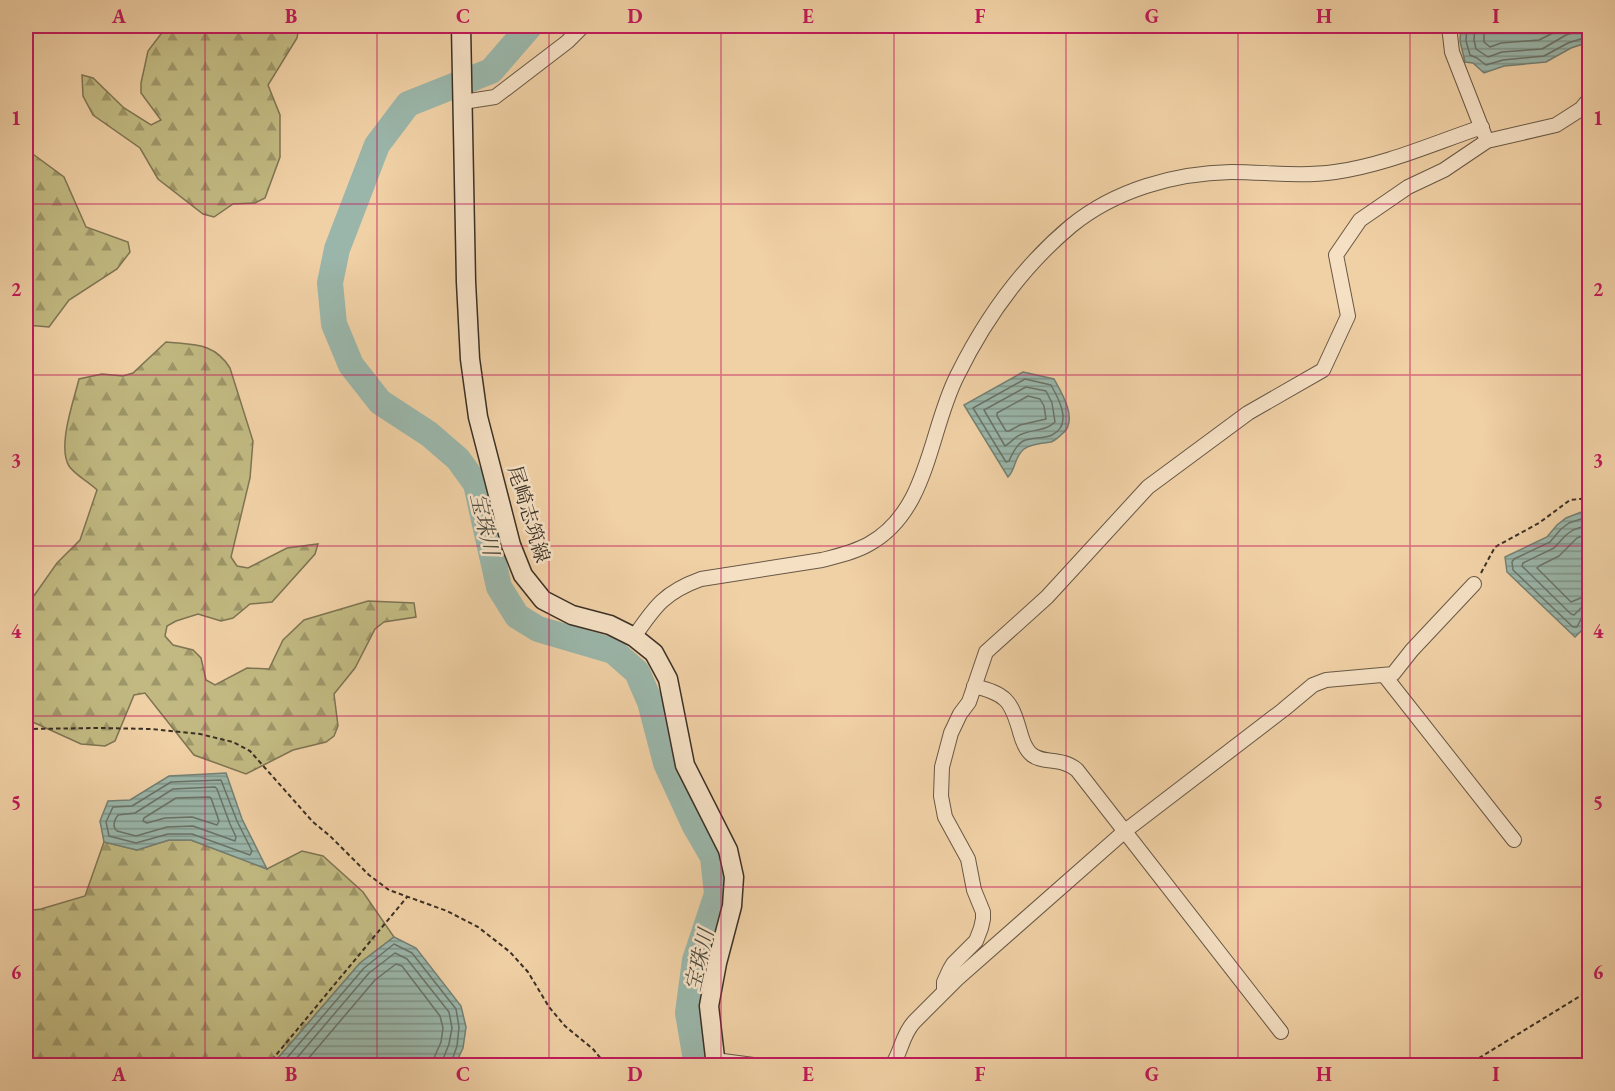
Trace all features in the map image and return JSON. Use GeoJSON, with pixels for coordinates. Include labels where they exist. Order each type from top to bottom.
{"type":"FeatureCollection","features":[{"type":"Feature","properties":{"kind":"main road","name":"尾崎志筑線"},"geometry":{"type":"LineString","coordinates":[[461,26],[466,282],[470,359],[478,417],[511,544],[523,575],[543,600],[572,615],[610,625],[634,637],[654,653],[668,679],[684,765],[728,850],[734,877],[732,906],[717,963],[709,1006],[715,1063]]}},
{"type":"Feature","properties":{"kind":"street"},"geometry":{"type":"LineString","coordinates":[[463,98],[495,98],[567,42],[583,26]]}},
{"type":"Feature","properties":{"kind":"street"},"geometry":{"type":"LineString","coordinates":[[1449,26],[1452,52],[1487,141]]}},
{"type":"Feature","properties":{"kind":"street"},"geometry":{"type":"LineString","coordinates":[[944,992],[944,982],[950,969],[976,941],[983,919],[968,859],[945,817],[941,796],[942,767],[951,733],[969,702],[986,652],[1047,597],[1148,487],[1248,413],[1323,370],[1348,316],[1336,255],[1360,220],[1408,187],[1444,170],[1487,141],[1557,125],[1581,110],[1590,98]]}},
{"type":"Feature","properties":{"kind":"street"},"geometry":{"type":"LineString","coordinates":[[634,637],[651,611],[663,599],[687,584],[701,579],[841,555],[868,545],[888,531],[901,518],[916,492],[946,400],[985,324],[1005,296],[1047,247],[1073,224],[1094,210],[1131,192],[1180,177],[1213,172],[1294,174],[1336,172],[1379,163],[1482,127]]}},
{"type":"Feature","properties":{"kind":"street"},"geometry":{"type":"LineString","coordinates":[[891,1065],[895,1061],[908,1028],[944,992],[1125,831],[1313,685],[1326,680],[1393,674],[1412,650],[1474,584]]}},
{"type":"Feature","properties":{"kind":"street"},"geometry":{"type":"LineString","coordinates":[[1384,675],[1514,840]]}},
{"type":"Feature","properties":{"kind":"street"},"geometry":{"type":"LineString","coordinates":[[974,686],[1001,695],[1013,709],[1022,740],[1030,752],[1038,758],[1067,763],[1077,770],[1281,1032]]}},
{"type":"Feature","properties":{"kind":"street"},"geometry":{"type":"LineString","coordinates":[[715,1063],[762,1065]]}},
{"type":"Feature","properties":{"kind":"path"},"geometry":{"type":"LineString","coordinates":[[1474,584],[1495,547],[1539,523],[1570,500],[1590,498]]}},
{"type":"Feature","properties":{"kind":"path"},"geometry":{"type":"LineString","coordinates":[[26,729],[152,729],[200,734],[233,742],[250,751],[313,822],[369,875],[389,890],[447,911],[478,927],[510,952],[528,972],[549,1007],[565,1026],[593,1049],[607,1065]]}},
{"type":"Feature","properties":{"kind":"path"},"geometry":{"type":"LineString","coordinates":[[267,1065],[407,897]]}},
{"type":"Feature","properties":{"kind":"path"},"geometry":{"type":"LineString","coordinates":[[1466,1065],[1590,990]]}},
{"type":"Feature","properties":{"kind":"green space"},"geometry":{"type":"Polygon","coordinates":[[[167,26],[299,26],[297,38],[268,85],[280,115],[280,157],[265,198],[255,203],[233,204],[214,217],[203,214],[158,179],[140,148],[93,115],[83,96],[82,75],[93,78],[124,108],[151,125],[161,120],[141,93],[141,83],[148,51],[167,26]]]}},
{"type":"Feature","properties":{"kind":"green space"},"geometry":{"type":"Polygon","coordinates":[[[26,149],[64,177],[86,227],[128,242],[130,252],[117,269],[69,300],[49,327],[26,325],[26,149]]]}},
{"type":"Feature","properties":{"kind":"green space"},"geometry":{"type":"Polygon","coordinates":[[[166,342],[210,349],[217,353],[230,368],[253,441],[250,478],[231,557],[237,566],[248,568],[287,548],[318,544],[315,554],[272,602],[250,604],[233,618],[221,621],[198,614],[167,626],[165,636],[173,645],[193,650],[201,658],[206,680],[215,685],[247,668],[269,669],[283,640],[304,620],[368,601],[414,603],[416,617],[384,622],[375,629],[355,668],[334,694],[338,726],[334,736],[326,742],[293,750],[246,774],[194,755],[145,693],[134,695],[115,741],[105,746],[81,744],[26,719],[26,604],[57,563],[80,540],[97,490],[71,469],[66,457],[68,423],[79,379],[102,374],[123,376],[133,373],[166,342]]]}},
{"type":"Feature","properties":{"kind":"green space"},"geometry":{"type":"Polygon","coordinates":[[[169,840],[191,840],[267,869],[302,851],[323,856],[363,892],[394,937],[360,963],[272,1065],[26,1065],[26,911],[85,896],[104,842],[137,850],[169,840]]]}},
{"type":"Feature","properties":{"kind":"water"},"geometry":{"type":"Polygon","coordinates":[[[1461,26],[1588,26],[1589,39],[1586,43],[1571,48],[1546,62],[1504,66],[1484,73],[1473,63],[1465,62],[1460,41],[1461,26]]]}},
{"type":"Feature","properties":{"kind":"water"},"geometry":{"type":"Polygon","coordinates":[[[1023,372],[1054,379],[1067,407],[1069,422],[1059,437],[1051,442],[1024,449],[1008,477],[964,405],[1023,372]]]}},
{"type":"Feature","properties":{"kind":"water"},"geometry":{"type":"Polygon","coordinates":[[[1589,509],[1589,614],[1582,630],[1575,637],[1507,572],[1505,557],[1547,537],[1566,518],[1589,509]]]}},
{"type":"Feature","properties":{"kind":"water"},"geometry":{"type":"Polygon","coordinates":[[[226,773],[242,819],[267,869],[191,840],[169,840],[137,850],[104,842],[100,821],[108,801],[130,800],[169,776],[226,773]]]}},
{"type":"Feature","properties":{"kind":"water"},"geometry":{"type":"Polygon","coordinates":[[[394,937],[416,948],[461,1006],[466,1027],[463,1048],[455,1065],[272,1065],[360,963],[394,937]]]}},
{"type":"Feature","properties":{"kind":"waterway","name":"宝珠川"},"geometry":{"type":"LineString","coordinates":[[530,26],[491,71],[408,104],[377,145],[337,249],[330,283],[334,324],[351,365],[380,402],[429,434],[458,459],[476,484],[499,587],[517,616],[538,629],[613,651],[637,672],[650,702],[666,763],[695,826],[713,857],[717,894],[695,960],[688,1013],[697,1066]]}}]}
